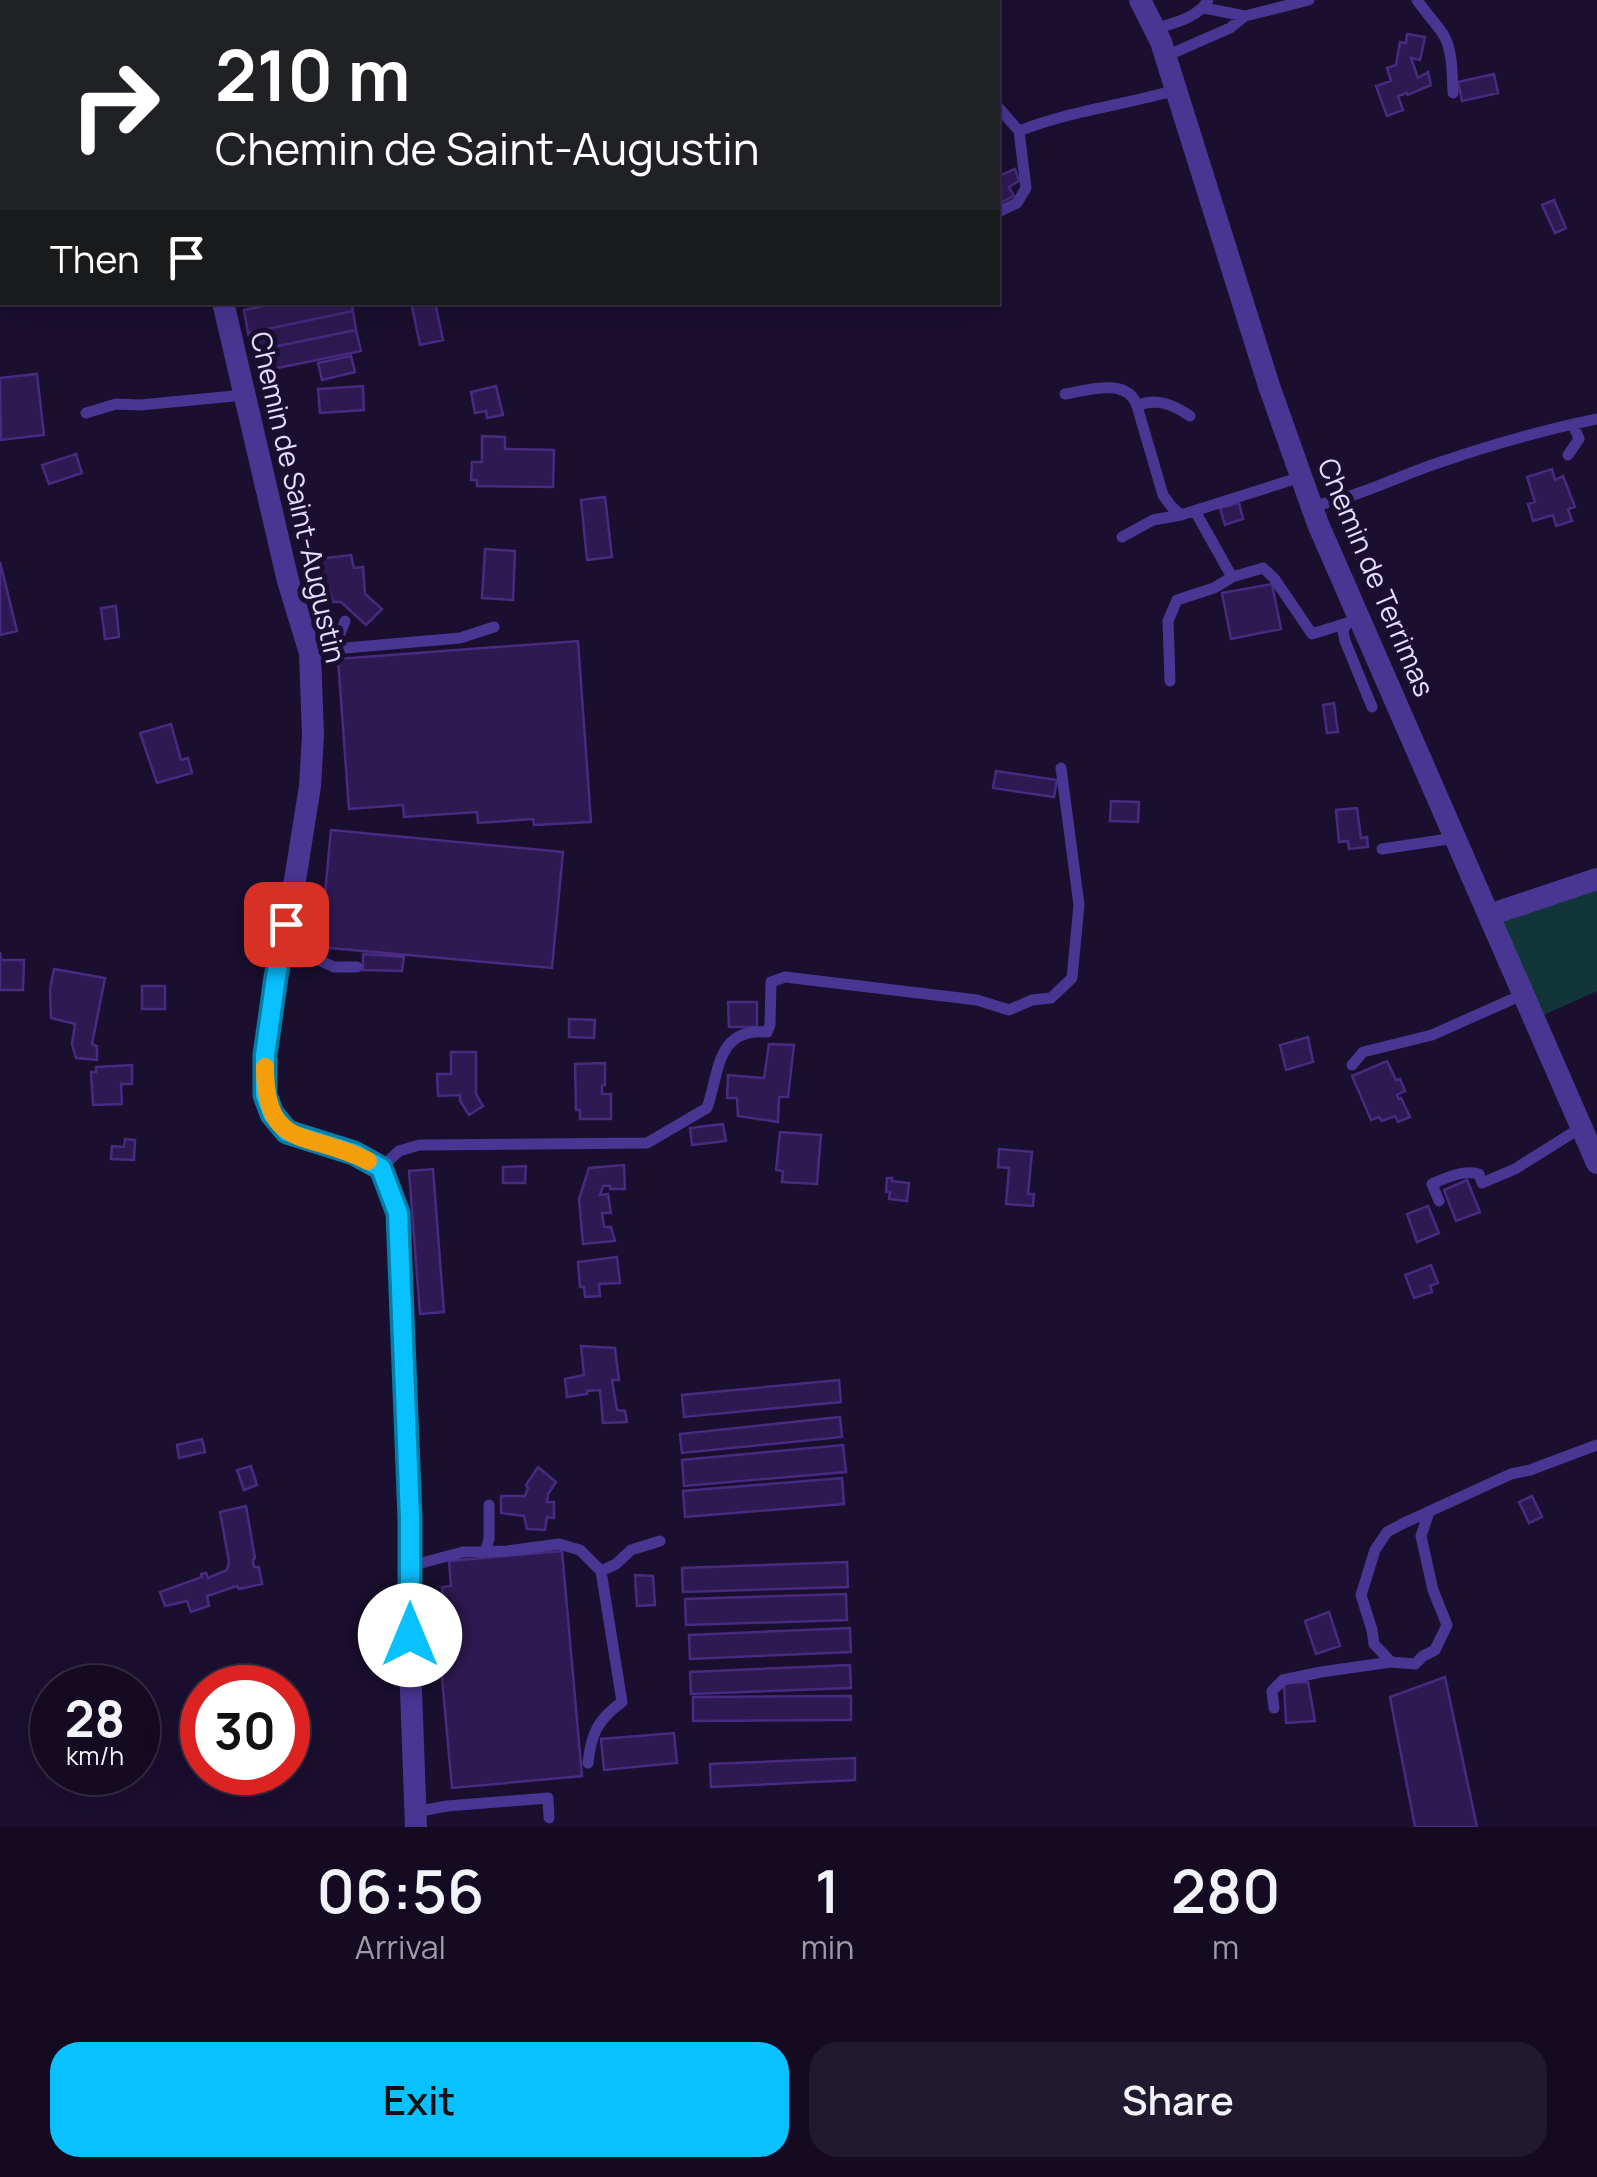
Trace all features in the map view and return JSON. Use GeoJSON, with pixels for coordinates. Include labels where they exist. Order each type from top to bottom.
{"type":"FeatureCollection","features":[{"type":"Feature","properties":{"kind":"street","name":"Chemin de Terrimas"},"geometry":{"type":"LineString","coordinates":[[1140,0],[1166,56],[1269,386],[1354,621],[1455,838],[1597,1163]]}},
{"type":"Feature","properties":{"kind":"street","name":"Chemin de Saint-Augustin"},"geometry":{"type":"LineString","coordinates":[[224,305],[288,582],[310,653],[314,736],[310,786],[276,977],[265,1055],[265,1095],[272,1114],[287,1132],[354,1153],[381,1168]]}},
{"type":"Feature","properties":{"kind":"street"},"geometry":{"type":"LineString","coordinates":[[1489,915],[1597,879]]}},
{"type":"Feature","properties":{"kind":"street"},"geometry":{"type":"LineString","coordinates":[[381,1168],[398,1213],[416,1820]]}},
{"type":"Feature","properties":{"kind":"lane"},"geometry":{"type":"LineString","coordinates":[[1166,56],[1230,28],[1245,16],[1309,0]]}},
{"type":"Feature","properties":{"kind":"lane"},"geometry":{"type":"LineString","coordinates":[[1417,0],[1446,39],[1453,93]]}},
{"type":"Feature","properties":{"kind":"lane"},"geometry":{"type":"LineString","coordinates":[[1154,29],[1182,21],[1206,4],[1245,16]]}},
{"type":"Feature","properties":{"kind":"lane"},"geometry":{"type":"LineString","coordinates":[[1019,131],[1046,120],[1176,90]]}},
{"type":"Feature","properties":{"kind":"lane"},"geometry":{"type":"LineString","coordinates":[[1000,109],[1019,131],[1026,188],[1017,203],[1000,211]]}},
{"type":"Feature","properties":{"kind":"lane"},"geometry":{"type":"LineString","coordinates":[[1065,394],[1115,388],[1134,396],[1163,494],[1181,515]]}},
{"type":"Feature","properties":{"kind":"lane"},"geometry":{"type":"LineString","coordinates":[[86,414],[116,404],[245,395]]}},
{"type":"Feature","properties":{"kind":"lane"},"geometry":{"type":"LineString","coordinates":[[1138,406],[1149,401],[1176,406],[1190,416]]}},
{"type":"Feature","properties":{"kind":"lane"},"geometry":{"type":"LineString","coordinates":[[1312,506],[1340,501],[1436,463],[1597,419]]}},
{"type":"Feature","properties":{"kind":"lane"},"geometry":{"type":"LineString","coordinates":[[1568,455],[1579,439],[1573,424]]}},
{"type":"Feature","properties":{"kind":"lane"},"geometry":{"type":"LineString","coordinates":[[1122,537],[1153,520],[1302,477]]}},
{"type":"Feature","properties":{"kind":"lane"},"geometry":{"type":"LineString","coordinates":[[1195,511],[1232,577]]}},
{"type":"Feature","properties":{"kind":"lane"},"geometry":{"type":"LineString","coordinates":[[1170,681],[1168,621],[1177,600],[1214,588],[1232,577],[1264,568],[1312,634],[1354,621]]}},
{"type":"Feature","properties":{"kind":"lane"},"geometry":{"type":"LineString","coordinates":[[1354,621],[1343,631],[1372,708]]}},
{"type":"Feature","properties":{"kind":"lane"},"geometry":{"type":"LineString","coordinates":[[334,649],[345,622]]}},
{"type":"Feature","properties":{"kind":"lane"},"geometry":{"type":"LineString","coordinates":[[310,653],[460,638],[494,626]]}},
{"type":"Feature","properties":{"kind":"lane"},"geometry":{"type":"LineString","coordinates":[[381,1168],[399,1151],[419,1145],[647,1143],[708,1108],[727,1044],[740,1034],[767,1032],[771,982],[785,977],[978,1000],[1010,1010],[1032,1000],[1051,998],[1072,978],[1080,905],[1061,768]]}},
{"type":"Feature","properties":{"kind":"lane"},"geometry":{"type":"LineString","coordinates":[[1382,849],[1455,838]]}},
{"type":"Feature","properties":{"kind":"lane"},"geometry":{"type":"LineString","coordinates":[[287,916],[300,922],[308,955],[334,967],[357,967]]}},
{"type":"Feature","properties":{"kind":"lane"},"geometry":{"type":"LineString","coordinates":[[1352,1065],[1362,1052],[1432,1036],[1524,994]]}},
{"type":"Feature","properties":{"kind":"lane"},"geometry":{"type":"LineString","coordinates":[[1438,1201],[1432,1184],[1468,1172],[1479,1174],[1482,1183],[1514,1169],[1582,1127]]}},
{"type":"Feature","properties":{"kind":"lane"},"geometry":{"type":"LineString","coordinates":[[1391,1662],[1374,1644],[1361,1595],[1375,1550],[1387,1532],[1511,1474],[1597,1445]]}},
{"type":"Feature","properties":{"kind":"lane"},"geometry":{"type":"LineString","coordinates":[[485,1552],[490,1538],[489,1506]]}},
{"type":"Feature","properties":{"kind":"lane"},"geometry":{"type":"LineString","coordinates":[[1274,1708],[1272,1692],[1283,1680],[1391,1662],[1415,1664],[1436,1650],[1446,1624],[1433,1590],[1421,1536],[1428,1512]]}},
{"type":"Feature","properties":{"kind":"lane"},"geometry":{"type":"LineString","coordinates":[[601,1570],[616,1564],[631,1550],[660,1540]]}},
{"type":"Feature","properties":{"kind":"lane"},"geometry":{"type":"LineString","coordinates":[[410,1566],[462,1552],[560,1544],[580,1550],[601,1570],[622,1702],[606,1713],[590,1740],[588,1763]]}},
{"type":"Feature","properties":{"kind":"lane"},"geometry":{"type":"LineString","coordinates":[[416,1820],[447,1806],[548,1798],[549,1818]]}},
{"type":"Feature","properties":{"kind":"green space"},"geometry":{"type":"Polygon","coordinates":[[[1597,885],[1597,991],[1539,1017],[1496,916],[1597,885]]]}},
{"type":"Feature","properties":{"kind":"building"},"geometry":{"type":"Polygon","coordinates":[[[1407,34],[1425,37],[1420,60],[1411,58],[1418,78],[1428,72],[1431,85],[1398,96],[1403,110],[1387,116],[1376,86],[1391,81],[1387,68],[1396,65],[1400,42],[1406,43],[1407,34]]]}},
{"type":"Feature","properties":{"kind":"building"},"geometry":{"type":"Polygon","coordinates":[[[1494,74],[1498,93],[1462,101],[1458,82],[1494,74]]]}},
{"type":"Feature","properties":{"kind":"building"},"geometry":{"type":"Polygon","coordinates":[[[1015,169],[1019,181],[1009,187],[1014,196],[1000,203],[1000,175],[1015,169]]]}},
{"type":"Feature","properties":{"kind":"building"},"geometry":{"type":"Polygon","coordinates":[[[1554,200],[1566,228],[1555,233],[1542,205],[1554,200]]]}},
{"type":"Feature","properties":{"kind":"building"},"geometry":{"type":"Polygon","coordinates":[[[268,305],[352,305],[353,311],[248,333],[244,310],[268,305]]]}},
{"type":"Feature","properties":{"kind":"building"},"geometry":{"type":"Polygon","coordinates":[[[412,305],[436,305],[443,340],[420,345],[412,305]]]}},
{"type":"Feature","properties":{"kind":"building"},"geometry":{"type":"Polygon","coordinates":[[[353,311],[356,330],[253,351],[248,333],[353,311]]]}},
{"type":"Feature","properties":{"kind":"building"},"geometry":{"type":"Polygon","coordinates":[[[356,330],[361,351],[258,372],[253,351],[356,330]]]}},
{"type":"Feature","properties":{"kind":"building"},"geometry":{"type":"Polygon","coordinates":[[[351,356],[355,372],[322,380],[318,363],[351,356]]]}},
{"type":"Feature","properties":{"kind":"building"},"geometry":{"type":"Polygon","coordinates":[[[37,374],[44,435],[1,440],[0,378],[37,374]]]}},
{"type":"Feature","properties":{"kind":"building"},"geometry":{"type":"Polygon","coordinates":[[[363,386],[364,410],[320,413],[318,389],[363,386]]]}},
{"type":"Feature","properties":{"kind":"building"},"geometry":{"type":"Polygon","coordinates":[[[496,386],[503,415],[487,418],[486,411],[475,413],[471,392],[496,386]]]}},
{"type":"Feature","properties":{"kind":"building"},"geometry":{"type":"Polygon","coordinates":[[[482,436],[505,437],[505,449],[554,450],[553,487],[477,486],[477,480],[471,480],[472,462],[482,462],[482,436]]]}},
{"type":"Feature","properties":{"kind":"building"},"geometry":{"type":"Polygon","coordinates":[[[76,454],[82,473],[49,484],[42,465],[76,454]]]}},
{"type":"Feature","properties":{"kind":"building"},"geometry":{"type":"Polygon","coordinates":[[[1552,469],[1555,480],[1563,476],[1575,507],[1568,509],[1572,521],[1556,526],[1553,515],[1533,521],[1528,504],[1535,502],[1527,477],[1552,469]]]}},
{"type":"Feature","properties":{"kind":"building"},"geometry":{"type":"Polygon","coordinates":[[[605,497],[612,557],[587,560],[581,500],[605,497]]]}},
{"type":"Feature","properties":{"kind":"building"},"geometry":{"type":"Polygon","coordinates":[[[1239,503],[1243,519],[1225,525],[1220,508],[1239,503]]]}},
{"type":"Feature","properties":{"kind":"building"},"geometry":{"type":"Polygon","coordinates":[[[485,549],[515,551],[513,600],[482,598],[485,549]]]}},
{"type":"Feature","properties":{"kind":"building"},"geometry":{"type":"Polygon","coordinates":[[[351,555],[354,568],[363,567],[365,594],[382,609],[366,625],[341,602],[333,602],[327,585],[319,585],[309,560],[351,555]]]}},
{"type":"Feature","properties":{"kind":"building"},"geometry":{"type":"Polygon","coordinates":[[[0,562],[17,631],[0,635],[0,562]]]}},
{"type":"Feature","properties":{"kind":"building"},"geometry":{"type":"Polygon","coordinates":[[[1272,584],[1281,629],[1231,639],[1222,593],[1272,584]]]}},
{"type":"Feature","properties":{"kind":"building"},"geometry":{"type":"Polygon","coordinates":[[[116,606],[119,637],[105,639],[101,608],[116,606]]]}},
{"type":"Feature","properties":{"kind":"building"},"geometry":{"type":"Polygon","coordinates":[[[578,641],[591,822],[534,825],[533,819],[478,823],[477,812],[404,817],[403,805],[349,809],[338,659],[578,641]]]}},
{"type":"Feature","properties":{"kind":"building"},"geometry":{"type":"Polygon","coordinates":[[[1334,703],[1338,732],[1327,733],[1323,705],[1334,703]]]}},
{"type":"Feature","properties":{"kind":"building"},"geometry":{"type":"Polygon","coordinates":[[[171,724],[181,760],[188,758],[192,773],[157,783],[140,733],[171,724]]]}},
{"type":"Feature","properties":{"kind":"building"},"geometry":{"type":"Polygon","coordinates":[[[996,771],[1057,780],[1054,797],[993,788],[996,771]]]}},
{"type":"Feature","properties":{"kind":"building"},"geometry":{"type":"Polygon","coordinates":[[[1111,801],[1139,802],[1138,822],[1110,821],[1111,801]]]}},
{"type":"Feature","properties":{"kind":"building"},"geometry":{"type":"Polygon","coordinates":[[[1357,808],[1361,838],[1367,837],[1368,847],[1349,849],[1348,841],[1339,842],[1336,810],[1357,808]]]}},
{"type":"Feature","properties":{"kind":"building"},"geometry":{"type":"Polygon","coordinates":[[[331,830],[563,852],[552,968],[320,947],[331,830]]]}},
{"type":"Feature","properties":{"kind":"building"},"geometry":{"type":"Polygon","coordinates":[[[0,952],[1,960],[24,960],[23,990],[0,990],[0,952]]]}},
{"type":"Feature","properties":{"kind":"building"},"geometry":{"type":"Polygon","coordinates":[[[363,954],[404,957],[402,971],[363,970],[363,954]]]}},
{"type":"Feature","properties":{"kind":"building"},"geometry":{"type":"Polygon","coordinates":[[[54,969],[105,978],[92,1044],[97,1046],[97,1060],[76,1058],[72,1044],[75,1024],[51,1018],[54,969]]]}},
{"type":"Feature","properties":{"kind":"building"},"geometry":{"type":"Polygon","coordinates":[[[142,986],[165,986],[165,1009],[142,1009],[142,986]]]}},
{"type":"Feature","properties":{"kind":"building"},"geometry":{"type":"Polygon","coordinates":[[[728,1002],[757,1002],[757,1027],[729,1027],[728,1002]]]}},
{"type":"Feature","properties":{"kind":"building"},"geometry":{"type":"Polygon","coordinates":[[[569,1019],[595,1020],[594,1038],[569,1037],[569,1019]]]}},
{"type":"Feature","properties":{"kind":"building"},"geometry":{"type":"Polygon","coordinates":[[[1308,1037],[1313,1062],[1286,1070],[1280,1045],[1308,1037]]]}},
{"type":"Feature","properties":{"kind":"building"},"geometry":{"type":"Polygon","coordinates":[[[769,1044],[794,1045],[788,1097],[779,1097],[778,1122],[738,1116],[737,1098],[727,1098],[728,1075],[764,1078],[769,1044]]]}},
{"type":"Feature","properties":{"kind":"building"},"geometry":{"type":"Polygon","coordinates":[[[451,1052],[476,1052],[476,1094],[483,1106],[469,1115],[460,1095],[438,1096],[437,1074],[451,1074],[451,1052]]]}},
{"type":"Feature","properties":{"kind":"building"},"geometry":{"type":"Polygon","coordinates":[[[1387,1061],[1405,1091],[1397,1095],[1410,1117],[1398,1122],[1395,1116],[1371,1120],[1352,1076],[1387,1061]]]}},
{"type":"Feature","properties":{"kind":"building"},"geometry":{"type":"Polygon","coordinates":[[[605,1063],[602,1094],[611,1094],[611,1119],[580,1119],[580,1110],[576,1110],[575,1064],[605,1063]]]}},
{"type":"Feature","properties":{"kind":"building"},"geometry":{"type":"Polygon","coordinates":[[[132,1065],[132,1084],[121,1084],[122,1104],[93,1105],[91,1072],[96,1072],[96,1067],[132,1065]]]}},
{"type":"Feature","properties":{"kind":"building"},"geometry":{"type":"Polygon","coordinates":[[[723,1124],[726,1141],[692,1145],[690,1128],[723,1124]]]}},
{"type":"Feature","properties":{"kind":"building"},"geometry":{"type":"Polygon","coordinates":[[[780,1132],[821,1135],[817,1184],[782,1182],[783,1171],[776,1170],[780,1132]]]}},
{"type":"Feature","properties":{"kind":"building"},"geometry":{"type":"Polygon","coordinates":[[[125,1139],[135,1140],[134,1160],[111,1159],[112,1146],[124,1147],[125,1139]]]}},
{"type":"Feature","properties":{"kind":"building"},"geometry":{"type":"Polygon","coordinates":[[[999,1149],[1032,1152],[1028,1194],[1034,1194],[1033,1206],[1006,1204],[1009,1168],[998,1167],[999,1149]]]}},
{"type":"Feature","properties":{"kind":"building"},"geometry":{"type":"Polygon","coordinates":[[[624,1165],[625,1189],[603,1186],[600,1195],[608,1194],[611,1213],[602,1213],[604,1227],[611,1227],[615,1241],[583,1244],[579,1199],[589,1168],[624,1165]]]}},
{"type":"Feature","properties":{"kind":"building"},"geometry":{"type":"Polygon","coordinates":[[[526,1166],[525,1183],[503,1183],[503,1167],[526,1166]]]}},
{"type":"Feature","properties":{"kind":"building"},"geometry":{"type":"Polygon","coordinates":[[[433,1169],[444,1312],[420,1314],[409,1171],[433,1169]]]}},
{"type":"Feature","properties":{"kind":"building"},"geometry":{"type":"Polygon","coordinates":[[[887,1178],[909,1183],[907,1201],[889,1199],[887,1178]]]}},
{"type":"Feature","properties":{"kind":"building"},"geometry":{"type":"Polygon","coordinates":[[[1467,1180],[1480,1212],[1456,1221],[1444,1190],[1467,1180]]]}},
{"type":"Feature","properties":{"kind":"building"},"geometry":{"type":"Polygon","coordinates":[[[1428,1206],[1439,1233],[1417,1242],[1407,1214],[1428,1206]]]}},
{"type":"Feature","properties":{"kind":"building"},"geometry":{"type":"Polygon","coordinates":[[[617,1257],[620,1283],[599,1284],[600,1296],[585,1297],[578,1262],[617,1257]]]}},
{"type":"Feature","properties":{"kind":"building"},"geometry":{"type":"Polygon","coordinates":[[[1431,1265],[1438,1283],[1430,1286],[1432,1292],[1414,1298],[1405,1275],[1431,1265]]]}},
{"type":"Feature","properties":{"kind":"building"},"geometry":{"type":"Polygon","coordinates":[[[581,1346],[615,1348],[619,1380],[612,1380],[617,1410],[625,1411],[627,1422],[603,1423],[600,1390],[567,1397],[565,1379],[584,1375],[581,1346]]]}},
{"type":"Feature","properties":{"kind":"building"},"geometry":{"type":"Polygon","coordinates":[[[839,1380],[841,1402],[684,1417],[682,1395],[839,1380]]]}},
{"type":"Feature","properties":{"kind":"building"},"geometry":{"type":"Polygon","coordinates":[[[840,1417],[842,1437],[682,1453],[680,1434],[840,1417]]]}},
{"type":"Feature","properties":{"kind":"building"},"geometry":{"type":"Polygon","coordinates":[[[202,1439],[205,1452],[179,1458],[177,1445],[202,1439]]]}},
{"type":"Feature","properties":{"kind":"building"},"geometry":{"type":"Polygon","coordinates":[[[843,1445],[846,1472],[684,1486],[682,1460],[843,1445]]]}},
{"type":"Feature","properties":{"kind":"building"},"geometry":{"type":"Polygon","coordinates":[[[251,1466],[257,1485],[244,1490],[237,1470],[251,1466]]]}},
{"type":"Feature","properties":{"kind":"building"},"geometry":{"type":"Polygon","coordinates":[[[538,1467],[556,1482],[547,1502],[554,1502],[554,1518],[547,1517],[545,1530],[527,1529],[524,1516],[501,1513],[501,1496],[525,1496],[526,1485],[538,1467]]]}},
{"type":"Feature","properties":{"kind":"building"},"geometry":{"type":"Polygon","coordinates":[[[842,1478],[844,1504],[685,1517],[683,1491],[842,1478]]]}},
{"type":"Feature","properties":{"kind":"building"},"geometry":{"type":"Polygon","coordinates":[[[1532,1496],[1542,1517],[1529,1523],[1519,1502],[1532,1496]]]}},
{"type":"Feature","properties":{"kind":"building"},"geometry":{"type":"Polygon","coordinates":[[[246,1506],[254,1567],[259,1567],[262,1584],[239,1589],[237,1586],[207,1596],[209,1606],[191,1612],[187,1601],[165,1606],[160,1592],[202,1577],[201,1574],[206,1573],[208,1578],[227,1570],[220,1512],[246,1506]]]}},
{"type":"Feature","properties":{"kind":"building"},"geometry":{"type":"Polygon","coordinates":[[[562,1551],[582,1776],[452,1788],[436,1612],[444,1611],[442,1587],[451,1586],[449,1561],[562,1551]]]}},
{"type":"Feature","properties":{"kind":"building"},"geometry":{"type":"Polygon","coordinates":[[[847,1562],[848,1587],[683,1592],[682,1568],[847,1562]]]}},
{"type":"Feature","properties":{"kind":"building"},"geometry":{"type":"Polygon","coordinates":[[[635,1575],[653,1576],[655,1605],[637,1606],[635,1575]]]}},
{"type":"Feature","properties":{"kind":"building"},"geometry":{"type":"Polygon","coordinates":[[[846,1594],[847,1620],[686,1625],[685,1599],[846,1594]]]}},
{"type":"Feature","properties":{"kind":"building"},"geometry":{"type":"Polygon","coordinates":[[[1329,1612],[1340,1646],[1316,1654],[1305,1621],[1329,1612]]]}},
{"type":"Feature","properties":{"kind":"building"},"geometry":{"type":"Polygon","coordinates":[[[850,1628],[851,1652],[690,1659],[689,1635],[850,1628]]]}},
{"type":"Feature","properties":{"kind":"building"},"geometry":{"type":"Polygon","coordinates":[[[850,1665],[851,1688],[691,1694],[690,1672],[850,1665]]]}},
{"type":"Feature","properties":{"kind":"building"},"geometry":{"type":"Polygon","coordinates":[[[1445,1677],[1477,1827],[1415,1827],[1390,1697],[1445,1677]]]}},
{"type":"Feature","properties":{"kind":"building"},"geometry":{"type":"Polygon","coordinates":[[[1308,1682],[1315,1721],[1286,1723],[1284,1683],[1308,1682]]]}},
{"type":"Feature","properties":{"kind":"building"},"geometry":{"type":"Polygon","coordinates":[[[851,1696],[851,1720],[693,1721],[693,1697],[851,1696]]]}},
{"type":"Feature","properties":{"kind":"building"},"geometry":{"type":"Polygon","coordinates":[[[674,1733],[677,1763],[604,1770],[601,1739],[674,1733]]]}},
{"type":"Feature","properties":{"kind":"building"},"geometry":{"type":"Polygon","coordinates":[[[855,1758],[855,1780],[711,1787],[710,1764],[855,1758]]]}},
{"type":"Feature","properties":{"kind":"slow traffic"},"geometry":{"type":"LineString","coordinates":[[265,1067],[265,1095],[272,1114],[287,1132],[368,1161]]}},
{"type":"Feature","properties":{"kind":"route"},"geometry":{"type":"LineString","coordinates":[[286,924],[265,1055],[265,1095],[272,1114],[287,1132],[354,1153],[381,1168],[398,1213],[410,1518],[410,1635]]}}]}
